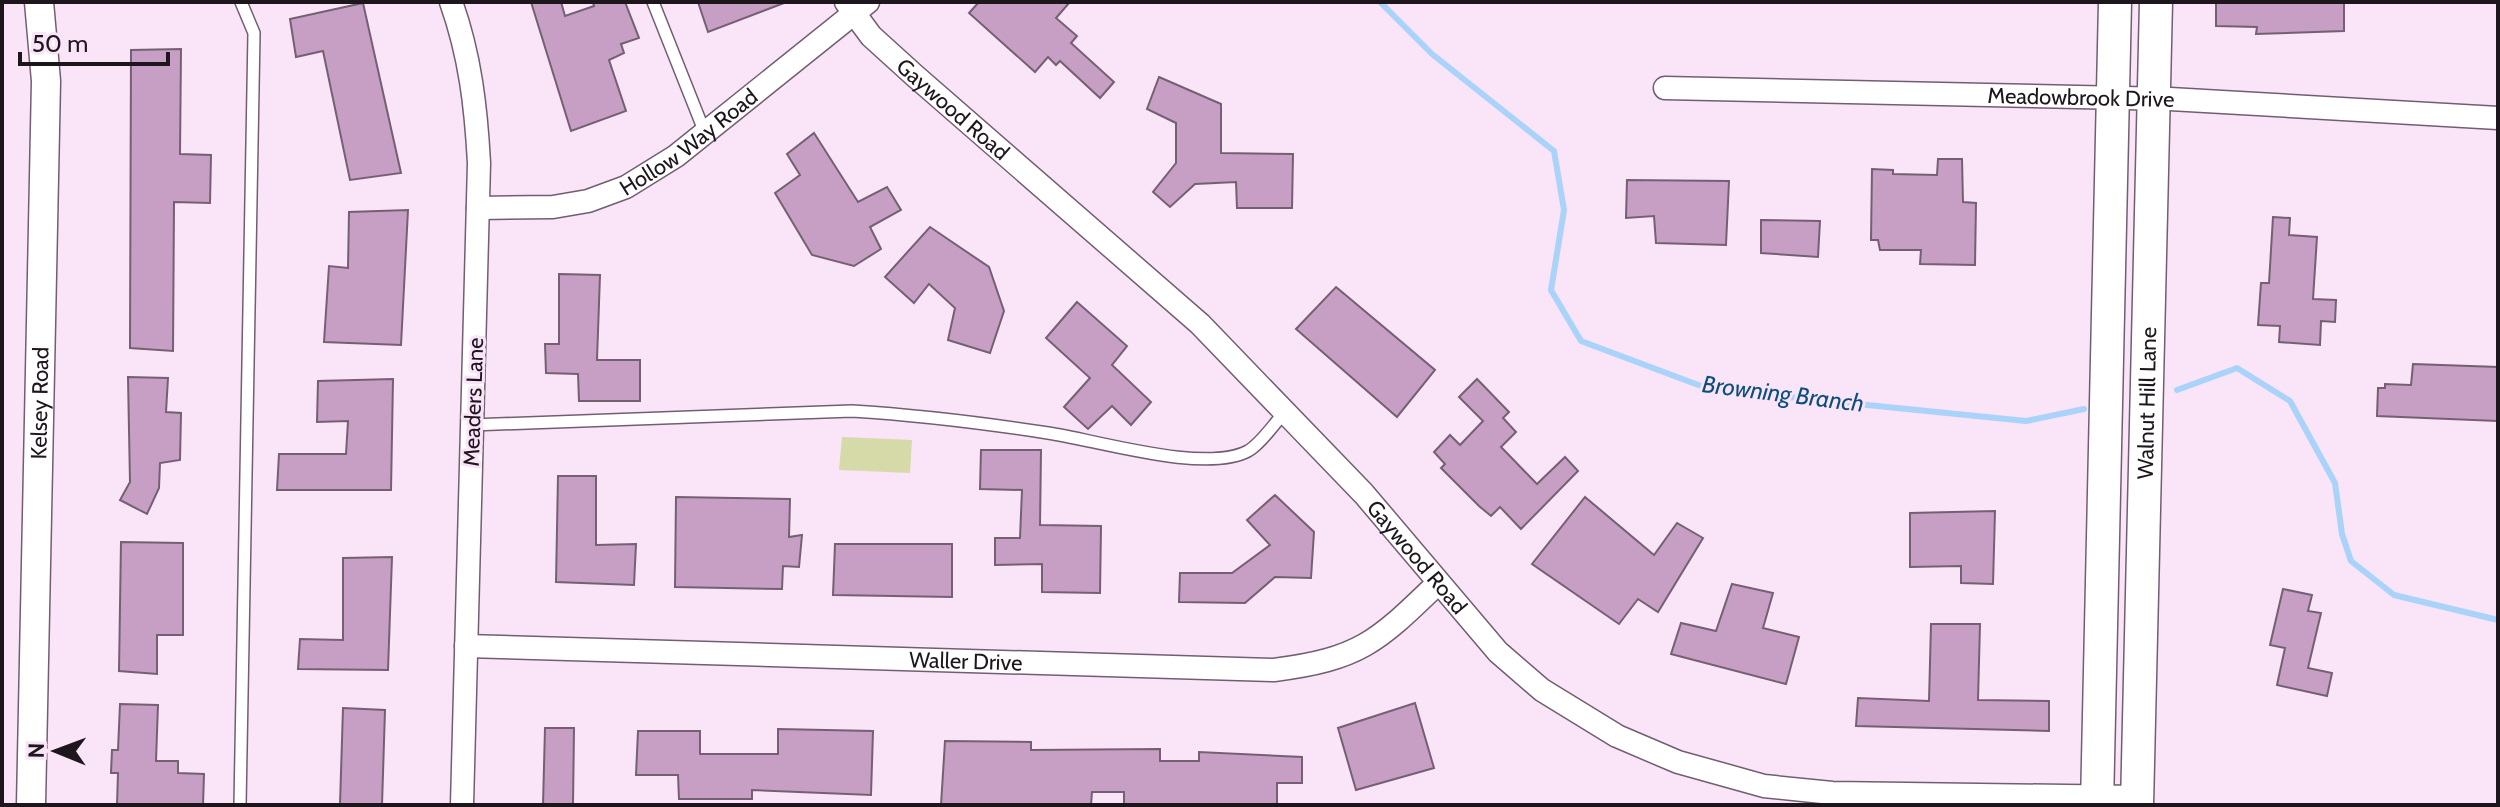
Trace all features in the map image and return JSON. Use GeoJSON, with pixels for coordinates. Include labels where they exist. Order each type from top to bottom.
{"type":"FeatureCollection","features":[{"type":"Feature","properties":{"kind":"main road","name":"Walnut Hill Lane"},"geometry":{"type":"LineString","coordinates":[[2098,800],[2115,2]]}},
{"type":"Feature","properties":{"kind":"main road","name":"Walnut Hill Lane"},"geometry":{"type":"LineString","coordinates":[[2137,801],[2156,2]]}},
{"type":"Feature","properties":{"kind":"street","name":"Kelsey Road"},"geometry":{"type":"LineString","coordinates":[[31,805],[46,81],[39,2]]}},
{"type":"Feature","properties":{"kind":"street","name":"Meaders Lane"},"geometry":{"type":"LineString","coordinates":[[451,2],[467,53],[475,103],[478,208],[462,805]]}},
{"type":"Feature","properties":{"kind":"street","name":"Hollow Way Road"},"geometry":{"type":"LineString","coordinates":[[478,208],[521,209],[588,201],[651,173],[705,133],[856,6]]}},
{"type":"Feature","properties":{"kind":"street","name":"Gaywood Road"},"geometry":{"type":"LineString","coordinates":[[856,6],[903,65],[1200,324],[1364,494],[1437,584],[1498,652],[1542,690],[1617,736],[1720,776],[1831,799],[2137,801]]}},
{"type":"Feature","properties":{"kind":"street","name":"Meadowbrook Drive"},"geometry":{"type":"LineString","coordinates":[[1665,88],[2153,99],[2498,118]]}},
{"type":"Feature","properties":{"kind":"street","name":"Waller Drive"},"geometry":{"type":"LineString","coordinates":[[466,646],[1274,670],[1312,665],[1348,655],[1383,635],[1437,584]]}},
{"type":"Feature","properties":{"kind":"lane"},"geometry":{"type":"LineString","coordinates":[[240,805],[254,33],[241,2]]}},
{"type":"Feature","properties":{"kind":"lane"},"geometry":{"type":"LineString","coordinates":[[653,2],[705,133]]}},
{"type":"Feature","properties":{"kind":"lane"},"geometry":{"type":"LineString","coordinates":[[472,425],[852,411],[909,414],[1033,431],[1162,455],[1221,457],[1249,450],[1286,410]]}},
{"type":"Feature","properties":{"kind":"green space"},"geometry":{"type":"Polygon","coordinates":[[[842,437],[912,440],[910,473],[839,470],[842,437]]]}},
{"type":"Feature","properties":{"kind":"building"},"geometry":{"type":"Polygon","coordinates":[[[531,2],[561,2],[565,16],[594,6],[593,2],[625,2],[639,38],[621,44],[624,53],[609,60],[626,111],[571,131],[531,2]]]}},
{"type":"Feature","properties":{"kind":"building"},"geometry":{"type":"Polygon","coordinates":[[[698,2],[784,2],[784,3],[708,32],[698,2]]]}},
{"type":"Feature","properties":{"kind":"building"},"geometry":{"type":"Polygon","coordinates":[[[979,2],[1070,2],[1056,18],[1077,36],[1071,43],[1114,82],[1100,98],[1060,61],[1056,65],[1048,57],[1035,72],[969,13],[979,2]]]}},
{"type":"Feature","properties":{"kind":"building"},"geometry":{"type":"Polygon","coordinates":[[[2216,2],[2344,2],[2344,31],[2256,34],[2257,27],[2216,26],[2216,2]]]}},
{"type":"Feature","properties":{"kind":"building"},"geometry":{"type":"Polygon","coordinates":[[[363,3],[401,173],[350,180],[323,51],[296,57],[290,19],[363,3]]]}},
{"type":"Feature","properties":{"kind":"building"},"geometry":{"type":"Polygon","coordinates":[[[181,49],[180,154],[211,155],[210,203],[174,202],[173,351],[130,348],[131,50],[181,49]]]}},
{"type":"Feature","properties":{"kind":"building"},"geometry":{"type":"Polygon","coordinates":[[[1159,77],[1221,104],[1221,153],[1293,154],[1292,208],[1237,208],[1236,182],[1195,184],[1170,207],[1153,192],[1176,163],[1176,123],[1147,109],[1159,77]]]}},
{"type":"Feature","properties":{"kind":"building"},"geometry":{"type":"Polygon","coordinates":[[[814,133],[858,202],[887,187],[901,210],[870,227],[881,249],[854,266],[812,255],[775,193],[800,175],[787,154],[814,133]]]}},
{"type":"Feature","properties":{"kind":"building"},"geometry":{"type":"Polygon","coordinates":[[[1938,159],[1962,159],[1963,202],[1976,203],[1975,265],[1920,264],[1921,250],[1880,250],[1878,240],[1871,240],[1872,169],[1893,170],[1893,174],[1937,175],[1938,159]]]}},
{"type":"Feature","properties":{"kind":"building"},"geometry":{"type":"Polygon","coordinates":[[[1627,180],[1729,181],[1726,245],[1656,243],[1654,216],[1626,218],[1627,180]]]}},
{"type":"Feature","properties":{"kind":"building"},"geometry":{"type":"Polygon","coordinates":[[[408,210],[401,345],[324,342],[329,266],[348,268],[349,212],[408,210]]]}},
{"type":"Feature","properties":{"kind":"building"},"geometry":{"type":"Polygon","coordinates":[[[2273,217],[2290,218],[2289,235],[2317,237],[2313,299],[2336,300],[2335,322],[2321,321],[2320,345],[2279,342],[2280,326],[2258,325],[2261,283],[2269,283],[2273,217]]]}},
{"type":"Feature","properties":{"kind":"building"},"geometry":{"type":"Polygon","coordinates":[[[1761,220],[1820,221],[1818,257],[1761,253],[1761,220]]]}},
{"type":"Feature","properties":{"kind":"building"},"geometry":{"type":"Polygon","coordinates":[[[930,227],[989,267],[1004,311],[990,353],[948,340],[955,308],[929,284],[914,303],[885,277],[930,227]]]}},
{"type":"Feature","properties":{"kind":"building"},"geometry":{"type":"Polygon","coordinates":[[[559,274],[600,275],[597,360],[640,360],[640,401],[579,401],[578,374],[546,373],[545,344],[559,344],[559,274]]]}},
{"type":"Feature","properties":{"kind":"building"},"geometry":{"type":"Polygon","coordinates":[[[1336,287],[1435,370],[1397,417],[1296,329],[1336,287]]]}},
{"type":"Feature","properties":{"kind":"building"},"geometry":{"type":"Polygon","coordinates":[[[1077,302],[1127,346],[1112,365],[1151,402],[1131,425],[1112,406],[1088,429],[1064,407],[1090,378],[1046,338],[1077,302]]]}},
{"type":"Feature","properties":{"kind":"building"},"geometry":{"type":"Polygon","coordinates":[[[2413,364],[2498,367],[2497,421],[2377,416],[2378,388],[2385,388],[2385,384],[2411,385],[2413,364]]]}},
{"type":"Feature","properties":{"kind":"building"},"geometry":{"type":"Polygon","coordinates":[[[128,377],[168,378],[166,412],[181,413],[180,460],[160,463],[159,488],[147,514],[120,500],[130,482],[128,377]]]}},
{"type":"Feature","properties":{"kind":"building"},"geometry":{"type":"Polygon","coordinates":[[[393,379],[391,490],[277,490],[279,454],[346,454],[348,421],[317,422],[318,381],[393,379]]]}},
{"type":"Feature","properties":{"kind":"building"},"geometry":{"type":"Polygon","coordinates":[[[1477,379],[1509,412],[1503,418],[1516,432],[1501,447],[1537,484],[1565,457],[1578,471],[1521,529],[1500,507],[1491,516],[1479,506],[1441,468],[1445,464],[1434,452],[1450,435],[1460,445],[1483,421],[1459,397],[1477,379]]]}},
{"type":"Feature","properties":{"kind":"building"},"geometry":{"type":"Polygon","coordinates":[[[981,450],[1041,450],[1040,525],[1101,526],[1100,593],[1042,592],[1042,564],[995,565],[995,538],[1020,538],[1022,490],[980,489],[981,450]]]}},
{"type":"Feature","properties":{"kind":"building"},"geometry":{"type":"Polygon","coordinates":[[[558,476],[596,476],[596,545],[636,544],[634,585],[556,582],[558,476]]]}},
{"type":"Feature","properties":{"kind":"building"},"geometry":{"type":"Polygon","coordinates":[[[1275,495],[1314,532],[1311,578],[1275,577],[1245,603],[1179,602],[1180,573],[1232,573],[1270,545],[1247,520],[1275,495]]]}},
{"type":"Feature","properties":{"kind":"building"},"geometry":{"type":"Polygon","coordinates":[[[676,497],[790,499],[789,537],[802,535],[799,567],[783,566],[782,589],[675,587],[676,497]]]}},
{"type":"Feature","properties":{"kind":"building"},"geometry":{"type":"Polygon","coordinates":[[[1585,497],[1654,555],[1677,523],[1703,538],[1658,612],[1638,599],[1619,624],[1532,564],[1585,497]]]}},
{"type":"Feature","properties":{"kind":"building"},"geometry":{"type":"Polygon","coordinates":[[[1995,511],[1993,584],[1961,583],[1961,566],[1910,567],[1910,513],[1995,511]]]}},
{"type":"Feature","properties":{"kind":"building"},"geometry":{"type":"Polygon","coordinates":[[[121,542],[183,543],[183,635],[157,635],[157,674],[119,671],[121,542]]]}},
{"type":"Feature","properties":{"kind":"building"},"geometry":{"type":"Polygon","coordinates":[[[835,544],[952,544],[952,597],[833,595],[835,544]]]}},
{"type":"Feature","properties":{"kind":"building"},"geometry":{"type":"Polygon","coordinates":[[[392,557],[388,670],[298,669],[300,639],[343,640],[343,558],[392,557]]]}},
{"type":"Feature","properties":{"kind":"building"},"geometry":{"type":"Polygon","coordinates":[[[1732,584],[1773,593],[1763,628],[1799,637],[1786,684],[1671,654],[1681,623],[1716,631],[1732,584]]]}},
{"type":"Feature","properties":{"kind":"building"},"geometry":{"type":"Polygon","coordinates":[[[2283,589],[2312,595],[2308,611],[2321,613],[2308,668],[2332,673],[2327,696],[2277,685],[2285,648],[2270,645],[2283,589]]]}},
{"type":"Feature","properties":{"kind":"building"},"geometry":{"type":"Polygon","coordinates":[[[1931,624],[1980,624],[1978,700],[2049,701],[2049,731],[1856,726],[1858,698],[1929,701],[1931,624]]]}},
{"type":"Feature","properties":{"kind":"building"},"geometry":{"type":"Polygon","coordinates":[[[1415,703],[1434,768],[1356,790],[1338,728],[1415,703]]]}},
{"type":"Feature","properties":{"kind":"building"},"geometry":{"type":"Polygon","coordinates":[[[120,704],[158,705],[156,761],[178,761],[178,773],[204,774],[203,805],[117,805],[118,773],[111,773],[112,750],[118,750],[120,704]]]}},
{"type":"Feature","properties":{"kind":"building"},"geometry":{"type":"Polygon","coordinates":[[[343,708],[385,710],[382,805],[340,805],[343,708]]]}},
{"type":"Feature","properties":{"kind":"building"},"geometry":{"type":"Polygon","coordinates":[[[545,728],[574,728],[573,805],[543,805],[545,728]]]}},
{"type":"Feature","properties":{"kind":"building"},"geometry":{"type":"Polygon","coordinates":[[[778,729],[873,731],[871,795],[752,790],[752,799],[679,799],[678,775],[636,775],[638,731],[700,731],[700,754],[778,754],[778,729]]]}},
{"type":"Feature","properties":{"kind":"building"},"geometry":{"type":"Polygon","coordinates":[[[945,741],[1031,742],[1031,750],[1160,749],[1160,761],[1199,761],[1199,752],[1302,757],[1302,783],[1277,783],[1277,805],[1124,805],[1124,792],[1092,792],[1091,805],[941,805],[945,741]]]}},
{"type":"Feature","properties":{"kind":"waterway","name":"Browning Branch"},"geometry":{"type":"LineString","coordinates":[[1380,2],[1432,54],[1554,151],[1564,210],[1551,290],[1581,341],[1709,389],[2026,421],[2084,409]]}},
{"type":"Feature","properties":{"kind":"waterway","name":"Browning Branch"},"geometry":{"type":"LineString","coordinates":[[2177,390],[2237,368],[2290,401],[2335,483],[2342,534],[2351,561],[2394,595],[2498,620]]}}]}
